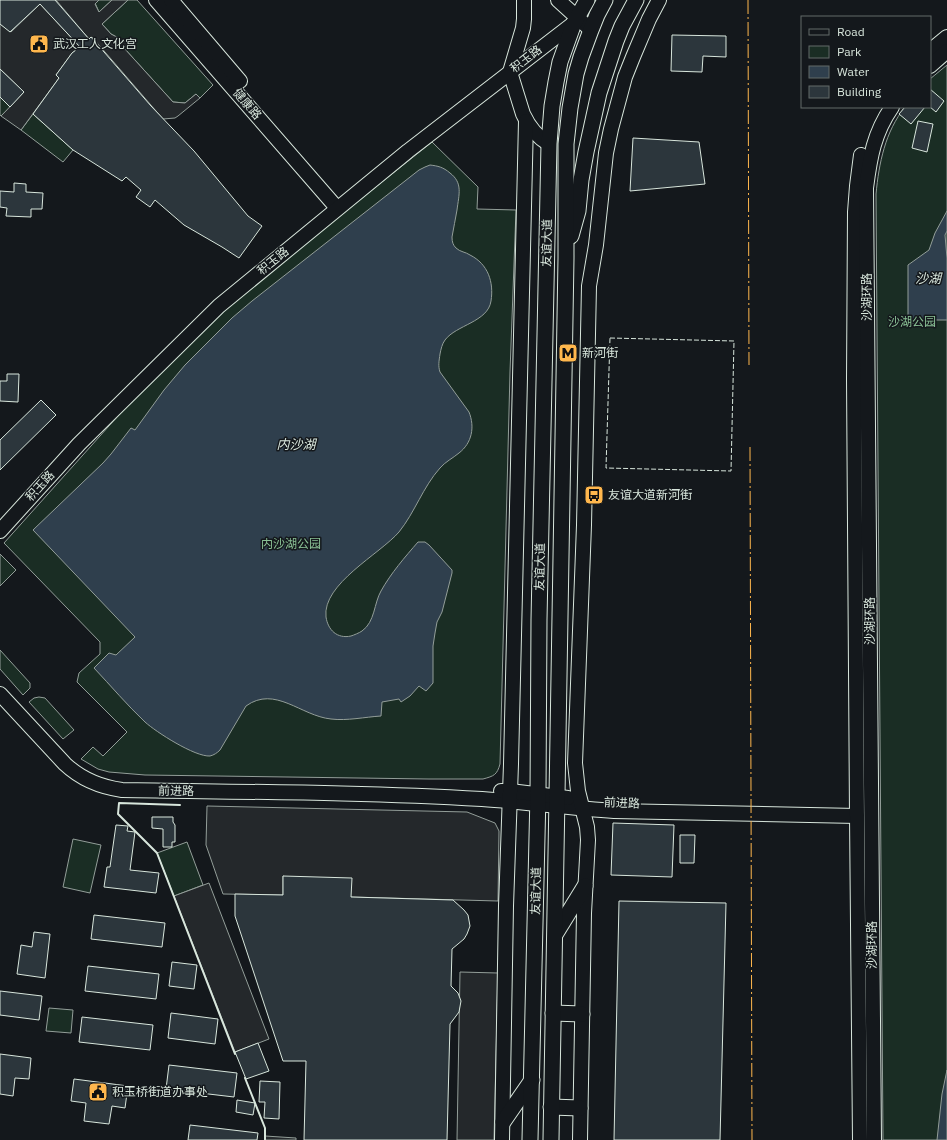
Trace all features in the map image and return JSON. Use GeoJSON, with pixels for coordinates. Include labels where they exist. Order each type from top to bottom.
{"type":"FeatureCollection","features":[{"type":"Feature","properties":{"kind":"main road","name":"友谊大道"},"geometry":{"type":"LineString","coordinates":[[551,1140],[566,258],[566,144],[567,126],[576,74],[591,30],[605,0]]}},
{"type":"Feature","properties":{"kind":"main road"},"geometry":{"type":"LineString","coordinates":[[566,258],[578,212],[581,180],[599,93],[616,41],[636,0]]}},
{"type":"Feature","properties":{"kind":"main road","name":"友谊大道"},"geometry":{"type":"LineString","coordinates":[[530,1140],[538,799],[539,620],[549,144],[552,106],[556,82],[564,49],[580,9]]}},
{"type":"Feature","properties":{"kind":"main road"},"geometry":{"type":"LineString","coordinates":[[555,934],[585,886]]}},
{"type":"Feature","properties":{"kind":"main road"},"geometry":{"type":"LineString","coordinates":[[554,1013],[582,1014]]}},
{"type":"Feature","properties":{"kind":"main road"},"geometry":{"type":"LineString","coordinates":[[503,1122],[532,1080]]}},
{"type":"Feature","properties":{"kind":"main road"},"geometry":{"type":"LineString","coordinates":[[551,1107],[580,1108]]}},
{"type":"Feature","properties":{"kind":"street","name":"健康路"},"geometry":{"type":"LineString","coordinates":[[156,0],[341,206]]}},
{"type":"Feature","properties":{"kind":"street","name":"健康路"},"geometry":{"type":"LineString","coordinates":[[171,0],[341,206]]}},
{"type":"Feature","properties":{"kind":"street"},"geometry":{"type":"LineString","coordinates":[[524,0],[525,13],[523,28],[510,72],[526,121],[532,130],[549,144]]}},
{"type":"Feature","properties":{"kind":"street"},"geometry":{"type":"LineString","coordinates":[[558,0],[597,16]]}},
{"type":"Feature","properties":{"kind":"street"},"geometry":{"type":"LineString","coordinates":[[580,1140],[584,913],[588,840],[587,827],[576,780],[575,763],[584,525],[589,286],[596,245],[606,153],[611,129],[625,77],[649,19],[659,0]]}},
{"type":"Feature","properties":{"kind":"street","name":"积玉路"},"geometry":{"type":"LineString","coordinates":[[0,531],[79,444],[219,306],[341,206],[510,72],[580,9]]}},
{"type":"Feature","properties":{"kind":"street"},"geometry":{"type":"LineString","coordinates":[[580,9],[591,30]]}},
{"type":"Feature","properties":{"kind":"street"},"geometry":{"type":"LineString","coordinates":[[931,50],[947,37]]}},
{"type":"Feature","properties":{"kind":"street"},"geometry":{"type":"LineString","coordinates":[[931,65],[947,51]]}},
{"type":"Feature","properties":{"kind":"street","name":"沙湖环路"},"geometry":{"type":"LineString","coordinates":[[860,1140],[854,379],[855,212],[856,186],[861,155],[870,129],[880,108]]}},
{"type":"Feature","properties":{"kind":"street","name":"沙湖环路"},"geometry":{"type":"LineString","coordinates":[[874,1140],[866,188],[870,158],[876,139],[885,117],[891,108]]}},
{"type":"Feature","properties":{"kind":"street"},"geometry":{"type":"LineString","coordinates":[[502,1140],[506,913],[526,121]]}},
{"type":"Feature","properties":{"kind":"street","name":"前进路"},"geometry":{"type":"LineString","coordinates":[[0,694],[74,772],[88,781],[103,787],[122,790],[389,795],[484,799],[510,796],[581,805],[603,802],[857,812]]}},
{"type":"Feature","properties":{"kind":"green space"},"geometry":{"type":"Polygon","coordinates":[[[99,0],[112,0],[99,12],[95,3],[99,0]]]}},
{"type":"Feature","properties":{"kind":"green space"},"geometry":{"type":"Polygon","coordinates":[[[128,0],[137,0],[213,85],[200,98],[196,94],[185,103],[173,102],[124,48],[128,43],[111,34],[102,24],[128,0]]]}},
{"type":"Feature","properties":{"kind":"green space","name":"沙湖公园"},"geometry":{"type":"Polygon","coordinates":[[[947,65],[947,1140],[883,1140],[876,194],[881,159],[892,127],[904,108],[931,108],[931,78],[947,65]]]}},
{"type":"Feature","properties":{"kind":"green space"},"geometry":{"type":"Polygon","coordinates":[[[0,97],[10,107],[1,116],[0,115],[0,97]]]}},
{"type":"Feature","properties":{"kind":"green space"},"geometry":{"type":"Polygon","coordinates":[[[33,114],[73,150],[63,162],[21,130],[33,114]]]}},
{"type":"Feature","properties":{"kind":"green space","name":"内沙湖"},"geometry":{"type":"Polygon","coordinates":[[[432,142],[478,187],[477,209],[516,210],[510,372],[500,764],[498,771],[492,776],[483,779],[429,779],[145,775],[109,772],[98,769],[81,759],[93,747],[103,756],[127,732],[77,682],[79,673],[100,654],[100,642],[4,543],[126,407],[235,299],[432,142]]]}},
{"type":"Feature","properties":{"kind":"green space"},"geometry":{"type":"Polygon","coordinates":[[[0,554],[16,570],[0,586],[0,554]]]}},
{"type":"Feature","properties":{"kind":"green space"},"geometry":{"type":"Polygon","coordinates":[[[0,650],[30,683],[30,688],[23,695],[0,669],[0,650]]]}},
{"type":"Feature","properties":{"kind":"green space"},"geometry":{"type":"Polygon","coordinates":[[[34,698],[45,698],[74,730],[63,739],[29,702],[34,698]]]}},
{"type":"Feature","properties":{"kind":"green space"},"geometry":{"type":"Polygon","coordinates":[[[73,839],[101,845],[90,893],[63,887],[73,839]]]}},
{"type":"Feature","properties":{"kind":"green space"},"geometry":{"type":"Polygon","coordinates":[[[187,842],[203,885],[174,896],[157,853],[187,842]]]}},
{"type":"Feature","properties":{"kind":"green space"},"geometry":{"type":"Polygon","coordinates":[[[49,1008],[73,1010],[71,1033],[46,1031],[49,1008]]]}},
{"type":"Feature","properties":{"kind":"shaded area"},"geometry":{"type":"Polygon","coordinates":[[[56,0],[99,0],[95,4],[99,12],[112,0],[128,0],[102,24],[111,34],[128,43],[124,48],[173,102],[185,103],[196,94],[200,98],[175,118],[163,119],[92,37],[89,39],[56,0]]]}},
{"type":"Feature","properties":{"kind":"shaded area"},"geometry":{"type":"Polygon","coordinates":[[[40,4],[80,47],[72,53],[56,75],[59,78],[21,130],[1,116],[24,92],[0,69],[0,24],[11,32],[40,4]]]}},
{"type":"Feature","properties":{"kind":"shaded area"},"geometry":{"type":"Polygon","coordinates":[[[207,806],[467,812],[495,823],[499,831],[498,901],[351,897],[283,876],[283,895],[223,894],[206,845],[207,806]]]}},
{"type":"Feature","properties":{"kind":"shaded area"},"geometry":{"type":"Polygon","coordinates":[[[209,883],[269,1039],[235,1052],[174,896],[209,883]]]}},
{"type":"Feature","properties":{"kind":"shaded area"},"geometry":{"type":"Polygon","coordinates":[[[460,972],[498,973],[494,1140],[457,1140],[460,972]]]}},
{"type":"Feature","properties":{"kind":"shaded area"},"geometry":{"type":"Polygon","coordinates":[[[265,1136],[296,1138],[296,1140],[265,1140],[265,1136]]]}},
{"type":"Feature","properties":{"kind":"water","name":"内沙湖"},"geometry":{"type":"Polygon","coordinates":[[[430,165],[445,169],[457,181],[459,194],[452,237],[453,243],[455,247],[481,263],[488,274],[492,287],[489,308],[478,319],[456,331],[445,340],[439,359],[440,372],[469,412],[472,423],[471,434],[463,449],[444,464],[434,475],[399,532],[342,581],[333,593],[327,605],[326,617],[331,630],[337,635],[346,637],[362,631],[372,618],[381,591],[389,578],[418,542],[425,542],[452,570],[442,612],[437,622],[435,633],[433,646],[433,683],[426,691],[419,686],[410,696],[401,702],[399,699],[382,702],[381,716],[356,719],[343,720],[320,717],[278,700],[257,700],[246,706],[218,752],[210,756],[195,753],[166,737],[145,722],[94,668],[109,653],[116,655],[135,637],[33,530],[103,463],[131,428],[135,430],[164,390],[185,365],[232,318],[419,170],[430,165]]]}},
{"type":"Feature","properties":{"kind":"water","name":"沙湖"},"geometry":{"type":"Polygon","coordinates":[[[947,211],[947,231],[945,235],[947,258],[947,320],[908,324],[908,265],[929,250],[935,233],[947,211]]]}},
{"type":"Feature","properties":{"kind":"water"},"geometry":{"type":"Polygon","coordinates":[[[947,1070],[947,1140],[937,1140],[942,1094],[947,1070]]]}},
{"type":"Feature","properties":{"kind":"building"},"geometry":{"type":"Polygon","coordinates":[[[0,0],[55,0],[89,39],[91,37],[151,106],[194,151],[248,216],[262,226],[239,258],[184,225],[155,200],[150,207],[136,197],[141,190],[126,177],[122,181],[73,150],[33,114],[59,78],[56,75],[72,53],[80,47],[40,4],[10,32],[0,24],[0,0]]]}},
{"type":"Feature","properties":{"kind":"building"},"geometry":{"type":"Polygon","coordinates":[[[672,35],[726,36],[726,57],[703,56],[702,72],[671,71],[672,35]]]}},
{"type":"Feature","properties":{"kind":"building"},"geometry":{"type":"Polygon","coordinates":[[[0,69],[24,92],[10,107],[0,97],[0,69]]]}},
{"type":"Feature","properties":{"kind":"building"},"geometry":{"type":"Polygon","coordinates":[[[931,90],[944,101],[936,112],[931,108],[931,90]]]}},
{"type":"Feature","properties":{"kind":"building"},"geometry":{"type":"Polygon","coordinates":[[[904,108],[924,108],[911,124],[899,114],[904,108]]]}},
{"type":"Feature","properties":{"kind":"building"},"geometry":{"type":"Polygon","coordinates":[[[918,121],[933,124],[927,152],[912,148],[918,121]]]}},
{"type":"Feature","properties":{"kind":"building"},"geometry":{"type":"Polygon","coordinates":[[[633,138],[699,142],[705,184],[630,191],[633,138]]]}},
{"type":"Feature","properties":{"kind":"building"},"geometry":{"type":"Polygon","coordinates":[[[14,183],[26,184],[26,192],[43,193],[42,209],[31,209],[31,217],[6,216],[7,208],[0,207],[0,191],[14,192],[14,183]]]}},
{"type":"Feature","properties":{"kind":"building"},"geometry":{"type":"Polygon","coordinates":[[[7,374],[19,374],[18,402],[0,401],[0,381],[7,381],[7,374]]]}},
{"type":"Feature","properties":{"kind":"building"},"geometry":{"type":"Polygon","coordinates":[[[41,400],[56,415],[0,470],[0,440],[41,400]]]}},
{"type":"Feature","properties":{"kind":"building"},"geometry":{"type":"Polygon","coordinates":[[[152,817],[173,817],[173,822],[175,825],[175,842],[172,842],[172,847],[163,847],[163,829],[152,828],[152,817]]]}},
{"type":"Feature","properties":{"kind":"building"},"geometry":{"type":"Polygon","coordinates":[[[613,823],[674,825],[672,877],[611,875],[613,823]]]}},
{"type":"Feature","properties":{"kind":"building"},"geometry":{"type":"Polygon","coordinates":[[[116,825],[128,826],[127,831],[135,832],[130,870],[159,873],[156,893],[104,887],[107,867],[110,867],[116,825]]]}},
{"type":"Feature","properties":{"kind":"building"},"geometry":{"type":"Polygon","coordinates":[[[680,835],[695,835],[694,863],[680,863],[680,835]]]}},
{"type":"Feature","properties":{"kind":"building"},"geometry":{"type":"Polygon","coordinates":[[[283,876],[352,878],[351,897],[453,900],[468,915],[470,926],[467,934],[464,939],[452,949],[451,986],[458,993],[461,1001],[459,1012],[450,1024],[447,1140],[304,1140],[306,1061],[283,1061],[235,916],[235,894],[283,895],[283,876]]]}},
{"type":"Feature","properties":{"kind":"building"},"geometry":{"type":"Polygon","coordinates":[[[619,901],[726,903],[720,1140],[614,1140],[619,901]]]}},
{"type":"Feature","properties":{"kind":"building"},"geometry":{"type":"Polygon","coordinates":[[[94,915],[165,923],[162,947],[91,939],[94,915]]]}},
{"type":"Feature","properties":{"kind":"building"},"geometry":{"type":"Polygon","coordinates":[[[34,932],[50,934],[45,978],[17,974],[21,945],[32,947],[34,932]]]}},
{"type":"Feature","properties":{"kind":"building"},"geometry":{"type":"Polygon","coordinates":[[[172,962],[197,965],[194,989],[169,986],[172,962]]]}},
{"type":"Feature","properties":{"kind":"building"},"geometry":{"type":"Polygon","coordinates":[[[88,966],[159,974],[156,999],[85,991],[88,966]]]}},
{"type":"Feature","properties":{"kind":"building"},"geometry":{"type":"Polygon","coordinates":[[[0,991],[42,996],[39,1020],[0,1015],[0,991]]]}},
{"type":"Feature","properties":{"kind":"building"},"geometry":{"type":"Polygon","coordinates":[[[171,1013],[218,1019],[215,1044],[168,1038],[171,1013]]]}},
{"type":"Feature","properties":{"kind":"building"},"geometry":{"type":"Polygon","coordinates":[[[82,1017],[153,1025],[150,1050],[79,1042],[82,1017]]]}},
{"type":"Feature","properties":{"kind":"building"},"geometry":{"type":"Polygon","coordinates":[[[258,1043],[269,1071],[246,1079],[235,1052],[258,1043]]]}},
{"type":"Feature","properties":{"kind":"building"},"geometry":{"type":"Polygon","coordinates":[[[0,1054],[31,1058],[29,1079],[15,1078],[13,1096],[0,1094],[0,1054]]]}},
{"type":"Feature","properties":{"kind":"building"},"geometry":{"type":"Polygon","coordinates":[[[169,1065],[237,1073],[234,1097],[166,1089],[169,1065]]]}},
{"type":"Feature","properties":{"kind":"building"},"geometry":{"type":"Polygon","coordinates":[[[74,1079],[128,1086],[125,1108],[112,1106],[109,1124],[84,1121],[86,1103],[71,1101],[74,1079]]]}},
{"type":"Feature","properties":{"kind":"building"},"geometry":{"type":"Polygon","coordinates":[[[260,1081],[280,1082],[279,1119],[264,1118],[265,1102],[259,1102],[260,1081]]]}},
{"type":"Feature","properties":{"kind":"building"},"geometry":{"type":"Polygon","coordinates":[[[237,1100],[255,1103],[253,1115],[236,1112],[237,1100]]]}},
{"type":"Feature","properties":{"kind":"building"},"geometry":{"type":"Polygon","coordinates":[[[190,1125],[258,1133],[257,1140],[188,1140],[190,1125]]]}},
{"type":"Feature","properties":{"kind":"fence"},"geometry":{"type":"LineString","coordinates":[[610,338],[734,341],[731,471],[606,468],[610,338]]}},
{"type":"Feature","properties":{"kind":"wall"},"geometry":{"type":"LineString","coordinates":[[180,805],[119,803],[118,814],[157,853],[235,1054]]}},
{"type":"Feature","properties":{"kind":"wall"},"geometry":{"type":"LineString","coordinates":[[245,1078],[265,1128],[265,1140]]}},
{"type":"Feature","properties":{"kind":"power"},"geometry":{"type":"LineString","coordinates":[[748,0],[749,365]]}},
{"type":"Feature","properties":{"kind":"power"},"geometry":{"type":"LineString","coordinates":[[750,447],[752,1140]]}},
{"type":"Feature","properties":{"kind":"place","name":"武汉工人文化宫"},"geometry":{"type":"Point","coordinates":[39,44]}},
{"type":"Feature","properties":{"kind":"place","name":"新河街"},"geometry":{"type":"Point","coordinates":[568,353]}},
{"type":"Feature","properties":{"kind":"place","name":"友谊大道新河街"},"geometry":{"type":"Point","coordinates":[594,495]}},
{"type":"Feature","properties":{"kind":"place","name":"积玉桥街道办事处"},"geometry":{"type":"Point","coordinates":[98,1092]}},
{"type":"Feature","properties":{"kind":"park label","name":"内沙湖公园"},"geometry":{"type":"Point","coordinates":[291,544]}}]}
